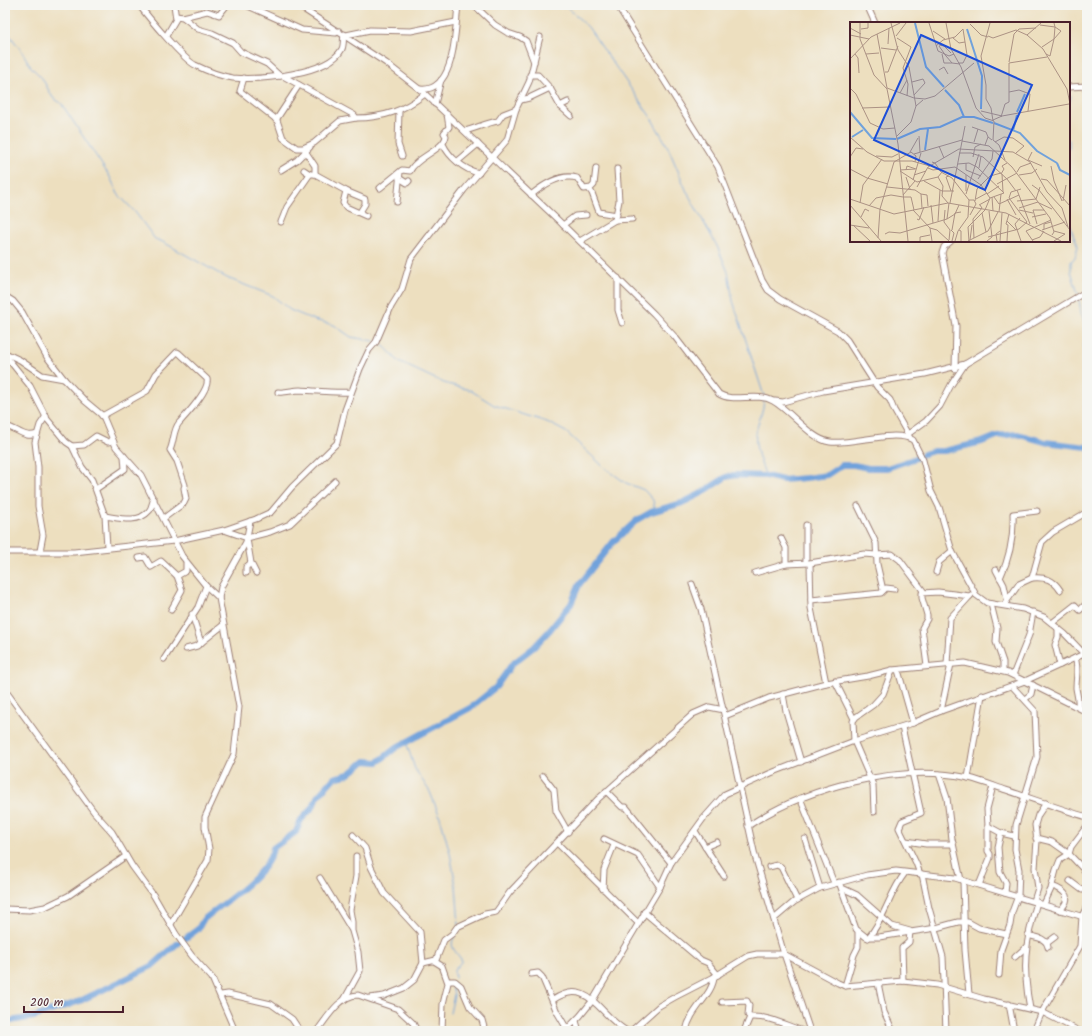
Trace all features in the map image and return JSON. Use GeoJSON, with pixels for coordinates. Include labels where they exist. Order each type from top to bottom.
{"type":"FeatureCollection","features":[{"type":"Feature","properties":{"kind":"street"},"geometry":{"type":"LineString","coordinates":[[139,5],[183,55],[196,66],[216,74],[244,78],[281,76],[306,72],[326,63],[343,48],[343,34]]}},
{"type":"Feature","properties":{"kind":"street"},"geometry":{"type":"LineString","coordinates":[[166,36],[175,22],[176,16],[174,6],[168,5]]}},
{"type":"Feature","properties":{"kind":"street"},"geometry":{"type":"LineString","coordinates":[[176,16],[183,17],[207,11],[219,15],[227,5]]}},
{"type":"Feature","properties":{"kind":"street"},"geometry":{"type":"LineString","coordinates":[[246,5],[302,30],[343,34],[370,30],[411,31],[456,22]]}},
{"type":"Feature","properties":{"kind":"street"},"geometry":{"type":"LineString","coordinates":[[297,5],[386,63],[425,94],[447,114],[563,224],[676,337],[719,394],[728,397],[762,398],[775,402],[782,402],[823,391],[956,368],[1087,291]]}},
{"type":"Feature","properties":{"kind":"street"},"geometry":{"type":"LineString","coordinates":[[435,104],[454,48],[458,5]]}},
{"type":"Feature","properties":{"kind":"street"},"geometry":{"type":"LineString","coordinates":[[474,5],[495,25],[526,41],[534,63]]}},
{"type":"Feature","properties":{"kind":"street"},"geometry":{"type":"LineString","coordinates":[[531,974],[541,974],[566,1030],[576,1021],[593,1000],[660,887],[671,863],[725,794],[854,741],[902,727],[941,711],[1025,681],[1086,654],[1044,617],[1033,612],[1004,605],[991,604],[980,599],[973,590],[952,551],[939,507],[931,491],[923,460],[915,442],[909,436],[888,397],[875,383],[855,351],[838,331],[780,299],[768,290],[762,280],[718,167],[617,5]]}},
{"type":"Feature","properties":{"kind":"street"},"geometry":{"type":"LineString","coordinates":[[866,5],[874,22]]}},
{"type":"Feature","properties":{"kind":"street"},"geometry":{"type":"LineString","coordinates":[[183,17],[198,29],[212,33],[233,44],[241,52],[267,64],[281,76],[346,111],[356,118]]}},
{"type":"Feature","properties":{"kind":"street"},"geometry":{"type":"LineString","coordinates":[[5,552],[74,552],[107,547],[174,541],[224,530],[250,522],[271,512],[292,487],[335,446],[339,437],[351,392],[366,355],[376,342],[391,308],[402,289],[407,268],[413,255],[507,140],[516,109],[529,82],[540,37]]}},
{"type":"Feature","properties":{"kind":"street"},"geometry":{"type":"LineString","coordinates":[[530,75],[538,75],[550,88],[560,106],[571,116]]}},
{"type":"Feature","properties":{"kind":"street"},"geometry":{"type":"LineString","coordinates":[[244,78],[240,91],[276,120],[279,124],[283,138],[292,146],[299,148],[314,144]]}},
{"type":"Feature","properties":{"kind":"street"},"geometry":{"type":"LineString","coordinates":[[419,89],[430,88],[442,80]]}},
{"type":"Feature","properties":{"kind":"street"},"geometry":{"type":"LineString","coordinates":[[276,120],[299,85]]}},
{"type":"Feature","properties":{"kind":"street"},"geometry":{"type":"LineString","coordinates":[[1070,87],[1087,86]]}},
{"type":"Feature","properties":{"kind":"street"},"geometry":{"type":"LineString","coordinates":[[520,100],[529,98],[550,88]]}},
{"type":"Feature","properties":{"kind":"street"},"geometry":{"type":"LineString","coordinates":[[281,170],[297,160],[331,127],[344,120],[372,118],[399,111],[425,94]]}},
{"type":"Feature","properties":{"kind":"street"},"geometry":{"type":"LineString","coordinates":[[560,106],[568,102]]}},
{"type":"Feature","properties":{"kind":"street"},"geometry":{"type":"LineString","coordinates":[[465,131],[476,129],[490,122],[498,121],[503,114],[516,109]]}},
{"type":"Feature","properties":{"kind":"street"},"geometry":{"type":"LineString","coordinates":[[344,120],[346,111]]}},
{"type":"Feature","properties":{"kind":"street"},"geometry":{"type":"LineString","coordinates":[[399,111],[398,144],[402,156]]}},
{"type":"Feature","properties":{"kind":"street"},"geometry":{"type":"LineString","coordinates":[[380,188],[399,175],[404,169],[408,172],[410,171],[413,165],[443,144],[446,136],[444,133],[449,127],[447,114]]}},
{"type":"Feature","properties":{"kind":"street"},"geometry":{"type":"LineString","coordinates":[[443,144],[447,153],[471,170],[480,173]]}},
{"type":"Feature","properties":{"kind":"street"},"geometry":{"type":"LineString","coordinates":[[458,161],[478,144]]}},
{"type":"Feature","properties":{"kind":"street"},"geometry":{"type":"LineString","coordinates":[[281,222],[287,207],[312,174],[315,166],[305,151]]}},
{"type":"Feature","properties":{"kind":"street"},"geometry":{"type":"LineString","coordinates":[[531,195],[554,180],[569,177],[577,178],[584,189],[589,189],[594,186],[596,168]]}},
{"type":"Feature","properties":{"kind":"street"},"geometry":{"type":"LineString","coordinates":[[580,241],[616,218],[619,201],[617,169]]}},
{"type":"Feature","properties":{"kind":"street"},"geometry":{"type":"LineString","coordinates":[[304,170],[365,199],[365,204],[360,212]]}},
{"type":"Feature","properties":{"kind":"street"},"geometry":{"type":"LineString","coordinates":[[399,175],[407,183],[409,181]]}},
{"type":"Feature","properties":{"kind":"street"},"geometry":{"type":"LineString","coordinates":[[398,202],[399,175]]}},
{"type":"Feature","properties":{"kind":"street"},"geometry":{"type":"LineString","coordinates":[[589,189],[599,212],[616,218],[632,219]]}},
{"type":"Feature","properties":{"kind":"street"},"geometry":{"type":"LineString","coordinates":[[346,191],[343,203],[346,207],[366,216]]}},
{"type":"Feature","properties":{"kind":"street"},"geometry":{"type":"LineString","coordinates":[[563,224],[575,216],[586,215]]}},
{"type":"Feature","properties":{"kind":"street"},"geometry":{"type":"LineString","coordinates":[[950,242],[944,247],[942,253],[956,326],[955,377]]}},
{"type":"Feature","properties":{"kind":"street"},"geometry":{"type":"LineString","coordinates":[[618,278],[618,310],[622,323]]}},
{"type":"Feature","properties":{"kind":"street"},"geometry":{"type":"LineString","coordinates":[[5,296],[22,312],[47,357],[64,379],[102,416],[107,423],[113,441],[141,475],[186,563],[219,598]]}},
{"type":"Feature","properties":{"kind":"street"},"geometry":{"type":"LineString","coordinates":[[102,416],[147,391],[156,374],[177,352],[207,379],[207,385],[192,409],[177,424],[170,450],[177,461],[185,485],[184,488],[186,499],[184,503],[164,518]]}},
{"type":"Feature","properties":{"kind":"street"},"geometry":{"type":"LineString","coordinates":[[5,354],[20,360],[42,375],[64,379]]}},
{"type":"Feature","properties":{"kind":"street"},"geometry":{"type":"LineString","coordinates":[[5,354],[30,386],[46,416],[66,442],[72,446],[96,489],[105,516],[107,547]]}},
{"type":"Feature","properties":{"kind":"street"},"geometry":{"type":"LineString","coordinates":[[775,402],[809,430],[828,442],[909,436],[940,406],[955,377],[965,364]]}},
{"type":"Feature","properties":{"kind":"street"},"geometry":{"type":"LineString","coordinates":[[278,392],[285,393],[300,390],[335,393],[351,392]]}},
{"type":"Feature","properties":{"kind":"street"},"geometry":{"type":"LineString","coordinates":[[40,551],[43,535],[38,506],[38,467],[35,442],[40,425],[46,416]]}},
{"type":"Feature","properties":{"kind":"street"},"geometry":{"type":"LineString","coordinates":[[5,426],[15,432],[30,436],[37,434]]}},
{"type":"Feature","properties":{"kind":"street"},"geometry":{"type":"LineString","coordinates":[[72,446],[84,445],[96,436],[108,442],[113,441]]}},
{"type":"Feature","properties":{"kind":"street"},"geometry":{"type":"LineString","coordinates":[[96,489],[125,468],[124,456]]}},
{"type":"Feature","properties":{"kind":"street"},"geometry":{"type":"LineString","coordinates":[[224,530],[247,538],[270,532],[294,521],[335,481]]}},
{"type":"Feature","properties":{"kind":"street"},"geometry":{"type":"LineString","coordinates":[[105,516],[125,519],[140,517],[150,510],[154,499]]}},
{"type":"Feature","properties":{"kind":"street"},"geometry":{"type":"LineString","coordinates":[[858,506],[876,543],[876,555],[883,590]]}},
{"type":"Feature","properties":{"kind":"street"},"geometry":{"type":"LineString","coordinates":[[1000,578],[1006,565],[1011,546],[1013,514],[1037,511]]}},
{"type":"Feature","properties":{"kind":"street"},"geometry":{"type":"LineString","coordinates":[[1032,578],[1042,542],[1053,532],[1087,512]]}},
{"type":"Feature","properties":{"kind":"street"},"geometry":{"type":"LineString","coordinates":[[171,924],[208,860],[209,849],[205,827],[206,812],[236,750],[239,706],[222,626],[219,598],[221,587],[247,538],[250,522]]}},
{"type":"Feature","properties":{"kind":"street"},"geometry":{"type":"LineString","coordinates":[[806,525],[810,600],[826,683]]}},
{"type":"Feature","properties":{"kind":"street"},"geometry":{"type":"LineString","coordinates":[[247,538],[250,547],[251,563],[256,573]]}},
{"type":"Feature","properties":{"kind":"street"},"geometry":{"type":"LineString","coordinates":[[780,538],[786,548],[786,564]]}},
{"type":"Feature","properties":{"kind":"street"},"geometry":{"type":"LineString","coordinates":[[936,572],[939,562],[952,551]]}},
{"type":"Feature","properties":{"kind":"street"},"geometry":{"type":"LineString","coordinates":[[755,572],[786,564],[864,554],[892,554],[898,558],[924,592]]}},
{"type":"Feature","properties":{"kind":"street"},"geometry":{"type":"LineString","coordinates":[[139,558],[145,557],[151,567],[161,562],[177,576],[182,590],[171,610]]}},
{"type":"Feature","properties":{"kind":"street"},"geometry":{"type":"LineString","coordinates":[[177,576],[186,571],[186,563]]}},
{"type":"Feature","properties":{"kind":"street"},"geometry":{"type":"LineString","coordinates":[[246,573],[246,567],[251,563]]}},
{"type":"Feature","properties":{"kind":"street"},"geometry":{"type":"LineString","coordinates":[[996,570],[1004,585],[1007,599]]}},
{"type":"Feature","properties":{"kind":"street"},"geometry":{"type":"LineString","coordinates":[[1004,605],[1019,584],[1032,578],[1044,577],[1056,584],[1060,590]]}},
{"type":"Feature","properties":{"kind":"street"},"geometry":{"type":"LineString","coordinates":[[692,584],[701,609],[725,713],[727,733],[760,875],[784,954],[810,1031]]}},
{"type":"Feature","properties":{"kind":"street"},"geometry":{"type":"LineString","coordinates":[[208,588],[221,587]]}},
{"type":"Feature","properties":{"kind":"street"},"geometry":{"type":"LineString","coordinates":[[164,659],[198,607],[208,588]]}},
{"type":"Feature","properties":{"kind":"street"},"geometry":{"type":"LineString","coordinates":[[810,600],[881,593],[883,590],[894,588]]}},
{"type":"Feature","properties":{"kind":"street"},"geometry":{"type":"LineString","coordinates":[[941,711],[949,664],[950,618],[970,596],[973,590]]}},
{"type":"Feature","properties":{"kind":"street"},"geometry":{"type":"LineString","coordinates":[[924,592],[938,592],[970,596]]}},
{"type":"Feature","properties":{"kind":"street"},"geometry":{"type":"LineString","coordinates":[[924,592],[921,595],[927,619],[922,628],[927,666]]}},
{"type":"Feature","properties":{"kind":"street"},"geometry":{"type":"LineString","coordinates":[[1052,624],[1071,607],[1075,605],[1080,610],[1087,603]]}},
{"type":"Feature","properties":{"kind":"street"},"geometry":{"type":"LineString","coordinates":[[991,604],[997,628],[996,642],[1003,662],[1003,671]]}},
{"type":"Feature","properties":{"kind":"street"},"geometry":{"type":"LineString","coordinates":[[1012,675],[1029,636],[1033,612]]}},
{"type":"Feature","properties":{"kind":"street"},"geometry":{"type":"LineString","coordinates":[[192,614],[201,643]]}},
{"type":"Feature","properties":{"kind":"street"},"geometry":{"type":"LineString","coordinates":[[186,649],[193,648],[201,643],[222,626]]}},
{"type":"Feature","properties":{"kind":"street"},"geometry":{"type":"LineString","coordinates":[[1058,628],[1058,637],[1055,645],[1060,665]]}},
{"type":"Feature","properties":{"kind":"street"},"geometry":{"type":"LineString","coordinates":[[1075,658],[1078,666],[1076,673],[1076,688],[1079,697],[1078,707]]}},
{"type":"Feature","properties":{"kind":"street"},"geometry":{"type":"LineString","coordinates":[[434,961],[444,940],[459,926],[485,914],[496,912],[510,892],[606,791],[694,714],[709,707],[725,713],[783,694],[835,681],[868,676],[892,670],[965,663],[1003,671],[1087,712]]}},
{"type":"Feature","properties":{"kind":"street"},"geometry":{"type":"LineString","coordinates":[[854,719],[873,705],[882,694],[892,670]]}},
{"type":"Feature","properties":{"kind":"street"},"geometry":{"type":"LineString","coordinates":[[898,670],[913,723]]}},
{"type":"Feature","properties":{"kind":"street"},"geometry":{"type":"LineString","coordinates":[[835,681],[854,719],[854,741],[871,778],[874,789],[874,812]]}},
{"type":"Feature","properties":{"kind":"street"},"geometry":{"type":"LineString","coordinates":[[1025,699],[1031,694],[1033,685]]}},
{"type":"Feature","properties":{"kind":"street"},"geometry":{"type":"LineString","coordinates":[[1000,975],[1001,950],[1018,896],[1019,874],[1014,836],[1017,818],[1036,765],[1037,754],[1035,711],[1012,686]]}},
{"type":"Feature","properties":{"kind":"street"},"geometry":{"type":"LineString","coordinates":[[5,690],[94,812],[112,832],[126,856],[154,896],[192,956],[212,978],[221,995],[235,1031]]}},
{"type":"Feature","properties":{"kind":"street"},"geometry":{"type":"LineString","coordinates":[[783,694],[786,711],[801,762]]}},
{"type":"Feature","properties":{"kind":"street"},"geometry":{"type":"LineString","coordinates":[[968,778],[982,696]]}},
{"type":"Feature","properties":{"kind":"street"},"geometry":{"type":"LineString","coordinates":[[6,703],[10,698]]}},
{"type":"Feature","properties":{"kind":"street"},"geometry":{"type":"LineString","coordinates":[[902,727],[921,813],[901,822],[899,828],[921,874],[943,957],[946,1031],[928,1031]]}},
{"type":"Feature","properties":{"kind":"street"},"geometry":{"type":"LineString","coordinates":[[748,826],[781,806],[823,790],[871,778],[913,774],[939,774],[968,778],[1087,817]]}},
{"type":"Feature","properties":{"kind":"street"},"geometry":{"type":"LineString","coordinates":[[939,774],[947,798],[953,844],[962,880],[965,950],[969,994]]}},
{"type":"Feature","properties":{"kind":"street"},"geometry":{"type":"LineString","coordinates":[[543,776],[554,790],[556,811],[568,832]]}},
{"type":"Feature","properties":{"kind":"street"},"geometry":{"type":"LineString","coordinates":[[979,886],[990,858],[988,851],[987,810],[993,786]]}},
{"type":"Feature","properties":{"kind":"street"},"geometry":{"type":"LineString","coordinates":[[606,791],[622,807],[626,807],[671,863]]}},
{"type":"Feature","properties":{"kind":"street"},"geometry":{"type":"LineString","coordinates":[[800,798],[837,883],[842,888],[857,895],[892,926],[910,931]]}},
{"type":"Feature","properties":{"kind":"street"},"geometry":{"type":"LineString","coordinates":[[1030,1009],[1026,985],[1026,947],[1038,888],[1035,868],[1036,838],[1034,828],[1046,803]]}},
{"type":"Feature","properties":{"kind":"street"},"geometry":{"type":"LineString","coordinates":[[988,826],[1001,833],[1014,836]]}},
{"type":"Feature","properties":{"kind":"street"},"geometry":{"type":"LineString","coordinates":[[1044,904],[1052,886],[1060,860],[1069,854],[1071,847],[1087,826]]}},
{"type":"Feature","properties":{"kind":"street"},"geometry":{"type":"LineString","coordinates":[[695,831],[724,876]]}},
{"type":"Feature","properties":{"kind":"street"},"geometry":{"type":"LineString","coordinates":[[1001,833],[998,847],[1000,872],[1006,883],[1004,893]]}},
{"type":"Feature","properties":{"kind":"street"},"geometry":{"type":"LineString","coordinates":[[353,835],[365,848],[371,867],[384,893],[420,932],[423,963],[414,980],[404,988],[384,996],[370,998]]}},
{"type":"Feature","properties":{"kind":"street"},"geometry":{"type":"LineString","coordinates":[[1036,838],[1052,842],[1069,854],[1087,873]]}},
{"type":"Feature","properties":{"kind":"street"},"geometry":{"type":"LineString","coordinates":[[604,839],[614,845],[629,850],[640,858],[660,887]]}},
{"type":"Feature","properties":{"kind":"street"},"geometry":{"type":"LineString","coordinates":[[805,839],[820,888]]}},
{"type":"Feature","properties":{"kind":"street"},"geometry":{"type":"LineString","coordinates":[[906,841],[926,844],[953,844]]}},
{"type":"Feature","properties":{"kind":"street"},"geometry":{"type":"LineString","coordinates":[[705,847],[717,842]]}},
{"type":"Feature","properties":{"kind":"street"},"geometry":{"type":"LineString","coordinates":[[557,843],[638,923]]}},
{"type":"Feature","properties":{"kind":"street"},"geometry":{"type":"LineString","coordinates":[[603,889],[604,870],[614,845]]}},
{"type":"Feature","properties":{"kind":"street"},"geometry":{"type":"LineString","coordinates":[[5,909],[36,909],[68,896],[126,856]]}},
{"type":"Feature","properties":{"kind":"street"},"geometry":{"type":"LineString","coordinates":[[351,929],[350,906],[356,876],[356,856]]}},
{"type":"Feature","properties":{"kind":"street"},"geometry":{"type":"LineString","coordinates":[[769,866],[777,865],[781,867],[797,900]]}},
{"type":"Feature","properties":{"kind":"street"},"geometry":{"type":"LineString","coordinates":[[774,919],[797,900],[820,888],[887,872],[921,874],[962,880],[1036,901],[1084,917]]}},
{"type":"Feature","properties":{"kind":"street"},"geometry":{"type":"LineString","coordinates":[[868,938],[875,930],[892,893],[905,873]]}},
{"type":"Feature","properties":{"kind":"street"},"geometry":{"type":"LineString","coordinates":[[317,1031],[344,1000],[360,971],[358,952],[351,929],[320,878]]}},
{"type":"Feature","properties":{"kind":"street"},"geometry":{"type":"LineString","coordinates":[[1070,881],[1082,890],[1087,886]]}},
{"type":"Feature","properties":{"kind":"street"},"geometry":{"type":"LineString","coordinates":[[1052,886],[1062,890],[1067,898],[1067,903],[1060,910]]}},
{"type":"Feature","properties":{"kind":"street"},"geometry":{"type":"LineString","coordinates":[[842,888],[858,932],[858,947],[854,954],[845,986]]}},
{"type":"Feature","properties":{"kind":"street"},"geometry":{"type":"LineString","coordinates":[[1034,1031],[1042,1012],[1080,946],[1087,906]]}},
{"type":"Feature","properties":{"kind":"street"},"geometry":{"type":"LineString","coordinates":[[644,912],[701,960],[708,963],[716,976],[713,987],[691,1016],[686,1031]]}},
{"type":"Feature","properties":{"kind":"street"},"geometry":{"type":"LineString","coordinates":[[858,932],[868,938],[936,928],[955,922],[965,922],[976,925],[979,928],[1006,934]]}},
{"type":"Feature","properties":{"kind":"street"},"geometry":{"type":"LineString","coordinates":[[903,981],[902,948],[909,942],[910,931]]}},
{"type":"Feature","properties":{"kind":"street"},"geometry":{"type":"LineString","coordinates":[[1028,935],[1035,938],[1040,937],[1048,945],[1055,937]]}},
{"type":"Feature","properties":{"kind":"street"},"geometry":{"type":"LineString","coordinates":[[1014,957],[1026,947]]}},
{"type":"Feature","properties":{"kind":"street"},"geometry":{"type":"LineString","coordinates":[[631,1031],[659,1006],[716,976],[748,956],[766,953],[784,954],[845,986],[903,981],[944,986],[984,999],[1042,1012],[1079,1031]]}},
{"type":"Feature","properties":{"kind":"street"},"geometry":{"type":"LineString","coordinates":[[423,963],[434,961],[442,966],[448,981],[443,1004],[442,1031]]}},
{"type":"Feature","properties":{"kind":"street"},"geometry":{"type":"LineString","coordinates":[[448,981],[456,981],[460,984],[470,1006],[482,1020],[485,1031]]}},
{"type":"Feature","properties":{"kind":"street"},"geometry":{"type":"LineString","coordinates":[[878,983],[884,1012],[893,1031]]}},
{"type":"Feature","properties":{"kind":"street"},"geometry":{"type":"LineString","coordinates":[[553,1000],[564,994],[580,993],[593,1000],[610,1019],[627,1031]]}},
{"type":"Feature","properties":{"kind":"street"},"geometry":{"type":"LineString","coordinates":[[221,995],[228,994],[268,1003],[292,1019],[300,1031]]}},
{"type":"Feature","properties":{"kind":"street"},"geometry":{"type":"LineString","coordinates":[[344,1000],[355,995],[362,995],[398,1009],[413,1023],[417,1031]]}},
{"type":"Feature","properties":{"kind":"street"},"geometry":{"type":"LineString","coordinates":[[722,1002],[747,1002],[749,1005],[748,1012],[750,1017],[744,1031]]}},
{"type":"Feature","properties":{"kind":"street"},"geometry":{"type":"LineString","coordinates":[[1009,1004],[1014,1031]]}},
{"type":"Feature","properties":{"kind":"street"},"geometry":{"type":"LineString","coordinates":[[750,1017],[760,1017],[777,1021],[803,1031]]}},
{"type":"Feature","properties":{"kind":"street"},"geometry":{"type":"LineString","coordinates":[[576,1021],[579,1031]]}},
{"type":"Feature","properties":{"kind":"waterway"},"geometry":{"type":"LineString","coordinates":[[565,5],[588,27],[650,116],[667,145],[687,192],[717,246],[728,272],[733,301],[764,396]]}},
{"type":"Feature","properties":{"kind":"waterway"},"geometry":{"type":"LineString","coordinates":[[5,29],[21,50],[31,67],[42,78],[53,98],[61,103],[110,177],[118,194],[135,212],[155,239],[227,278],[273,296],[290,310],[314,320],[334,325],[351,337],[374,341]]}},
{"type":"Feature","properties":{"kind":"waterway"},"geometry":{"type":"LineString","coordinates":[[1070,226],[1078,246],[1075,257],[1071,262],[1071,271],[1078,294]]}},
{"type":"Feature","properties":{"kind":"waterway"},"geometry":{"type":"LineString","coordinates":[[1079,299],[1081,314],[1086,326],[1084,346],[1087,361]]}},
{"type":"Feature","properties":{"kind":"waterway"},"geometry":{"type":"LineString","coordinates":[[377,342],[385,347],[399,362],[444,383],[470,390],[494,405],[547,422],[566,432],[605,468],[626,483],[644,490],[653,500],[655,511]]}},
{"type":"Feature","properties":{"kind":"waterway"},"geometry":{"type":"LineString","coordinates":[[1087,368],[1085,377],[1087,382]]}},
{"type":"Feature","properties":{"kind":"waterway"},"geometry":{"type":"LineString","coordinates":[[1087,389],[1085,397],[1087,410]]}},
{"type":"Feature","properties":{"kind":"waterway"},"geometry":{"type":"LineString","coordinates":[[764,400],[756,433],[756,444],[758,455],[766,476]]}},
{"type":"Feature","properties":{"kind":"waterway"},"geometry":{"type":"LineString","coordinates":[[924,454],[982,442],[997,436],[1017,434],[1045,442],[1087,447]]}},
{"type":"Feature","properties":{"kind":"waterway"},"geometry":{"type":"LineString","coordinates":[[183,940],[198,929],[203,920],[255,877],[270,858],[273,848],[296,832],[301,820],[313,807],[317,797],[334,778],[349,774],[365,761],[378,762],[397,747],[470,708],[496,687],[512,664],[534,647],[549,631],[571,604],[579,585],[613,542],[637,520],[651,512],[682,503],[700,494],[726,477],[736,475],[766,476],[782,480],[806,478],[827,475],[842,465],[854,465],[868,468],[887,468],[919,457]]}},
{"type":"Feature","properties":{"kind":"waterway"},"geometry":{"type":"LineString","coordinates":[[406,742],[415,769],[430,792],[440,817],[450,853],[456,886],[459,925]]}},
{"type":"Feature","properties":{"kind":"waterway"},"geometry":{"type":"LineString","coordinates":[[455,978],[454,970],[461,962],[461,959],[452,944],[457,932]]}},
{"type":"Feature","properties":{"kind":"waterway"},"geometry":{"type":"LineString","coordinates":[[5,1022],[34,1017],[80,1001],[152,966],[178,943]]}},
{"type":"Feature","properties":{"kind":"waterway"},"geometry":{"type":"LineString","coordinates":[[450,1013],[454,995],[452,983]]}}]}
